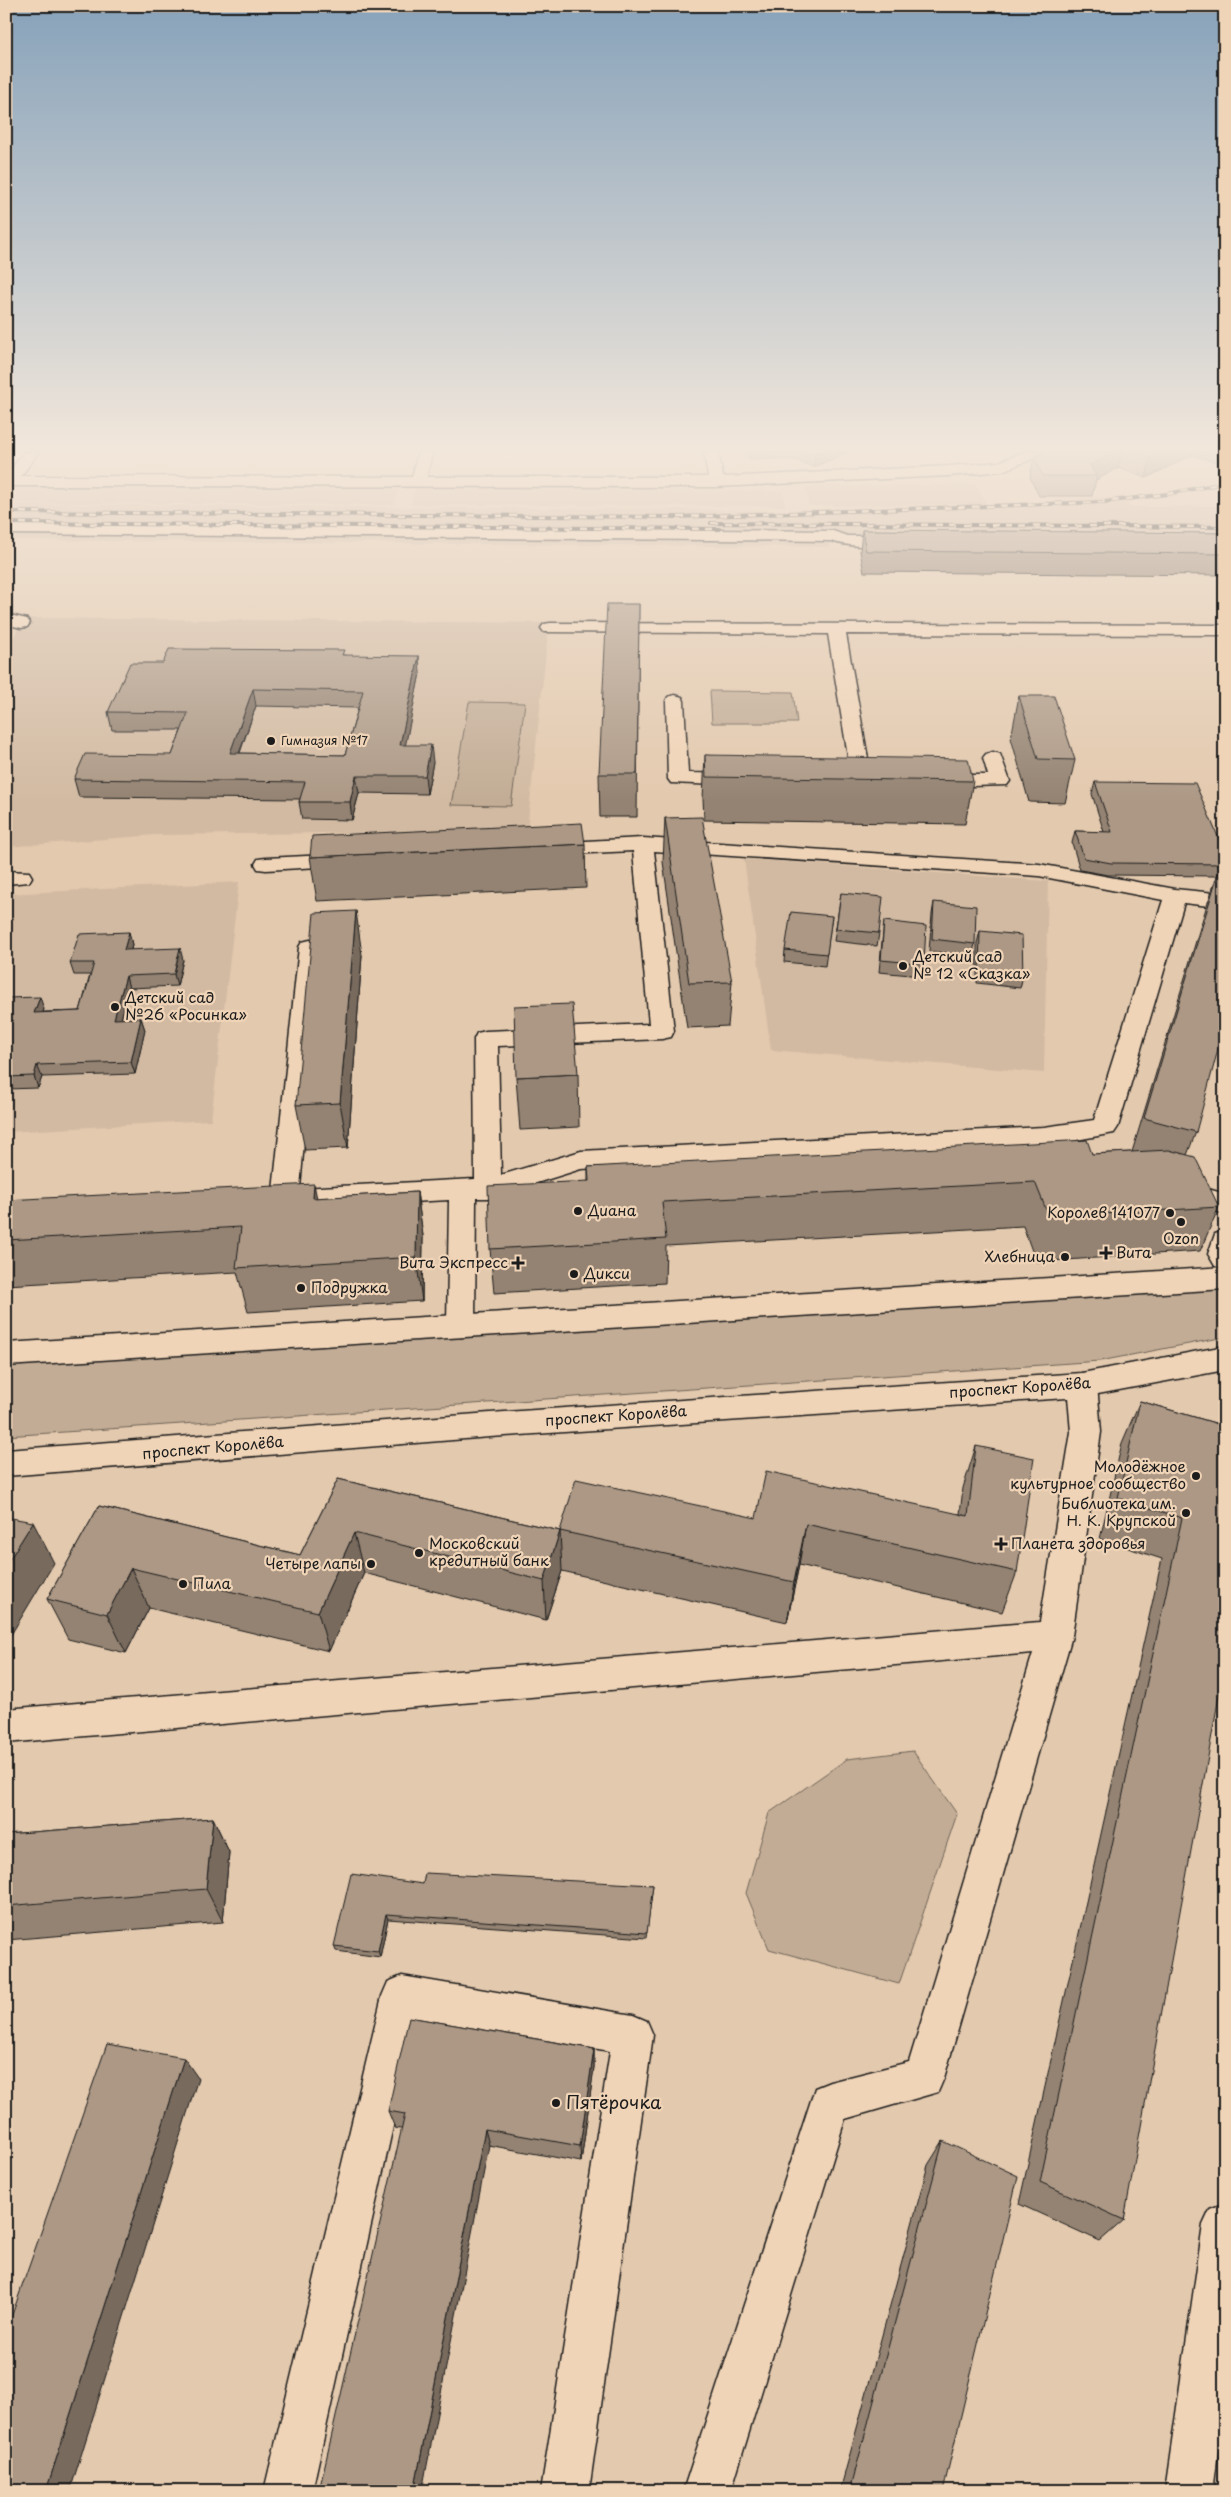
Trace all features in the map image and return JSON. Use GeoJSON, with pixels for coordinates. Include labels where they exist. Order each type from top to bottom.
{"type":"FeatureCollection","features":[{"type":"Feature","properties":{"kind":"street"},"geometry":{"type":"LineString","coordinates":[[550,628],[1225,630]]}},
{"type":"Feature","properties":{"kind":"street"},"geometry":{"type":"LineString","coordinates":[[836,628],[862,781]]}},
{"type":"Feature","properties":{"kind":"street"},"geometry":{"type":"LineString","coordinates":[[675,702],[678,779],[756,780]]}},
{"type":"Feature","properties":{"kind":"street"},"geometry":{"type":"LineString","coordinates":[[921,781],[1000,782],[993,758]]}},
{"type":"Feature","properties":{"kind":"street"},"geometry":{"type":"LineString","coordinates":[[461,1326],[475,1188],[486,1039],[662,1032],[643,844]]}},
{"type":"Feature","properties":{"kind":"street"},"geometry":{"type":"LineString","coordinates":[[524,850],[643,844],[1039,870],[1176,896],[1225,901]]}},
{"type":"Feature","properties":{"kind":"street"},"geometry":{"type":"LineString","coordinates":[[266,864],[365,859]]}},
{"type":"Feature","properties":{"kind":"street"},"geometry":{"type":"LineString","coordinates":[[257,1200],[475,1188],[582,1160],[1044,1136],[1105,1127],[1176,896]]}},
{"type":"Feature","properties":{"kind":"street"},"geometry":{"type":"LineString","coordinates":[[286,1198],[310,947]]}},
{"type":"Feature","properties":{"kind":"street"},"geometry":{"type":"LineString","coordinates":[[1044,1136],[1080,1153]]}},
{"type":"Feature","properties":{"kind":"street"},"geometry":{"type":"LineString","coordinates":[[1161,1185],[1225,1204]]}},
{"type":"Feature","properties":{"kind":"street"},"geometry":{"type":"LineString","coordinates":[[1225,1241],[1222,1254],[1225,1259]]}},
{"type":"Feature","properties":{"kind":"street"},"geometry":{"type":"LineString","coordinates":[[6,1355],[1225,1278]]}},
{"type":"Feature","properties":{"kind":"street","name":"проспект Королёва"},"geometry":{"type":"LineString","coordinates":[[6,1463],[500,1424],[1082,1384],[1225,1358]]}},
{"type":"Feature","properties":{"kind":"street"},"geometry":{"type":"LineString","coordinates":[[707,2491],[830,2103],[924,2078],[1055,1636],[1086,1432],[1082,1384]]}},
{"type":"Feature","properties":{"kind":"street"},"geometry":{"type":"LineString","coordinates":[[6,1726],[1055,1636]]}},
{"type":"Feature","properties":{"kind":"street"},"geometry":{"type":"LineString","coordinates":[[288,2491],[402,1996],[633,2035],[565,2491]]}},
{"type":"Feature","properties":{"kind":"street"},"geometry":{"type":"LineString","coordinates":[[1189,2491],[1225,2225]]}},
{"type":"Feature","properties":{"kind":"shaded area","name":"Гимназия №17"},"geometry":{"type":"Polygon","coordinates":[[[24,618],[549,623],[527,831],[155,835],[6,847],[6,651],[24,618]]]}},
{"type":"Feature","properties":{"kind":"shaded area"},"geometry":{"type":"Polygon","coordinates":[[[710,691],[793,692],[797,723],[712,723],[710,691]]]}},
{"type":"Feature","properties":{"kind":"shaded area"},"geometry":{"type":"Polygon","coordinates":[[[469,702],[525,703],[511,806],[451,805],[469,702]]]}},
{"type":"Feature","properties":{"kind":"shaded area","name":"Детский сад № 12 «Сказка»"},"geometry":{"type":"Polygon","coordinates":[[[744,859],[1048,881],[1044,1073],[771,1050],[744,859]]]}},
{"type":"Feature","properties":{"kind":"shaded area","name":"Детский сад №26 «Росинка»"},"geometry":{"type":"Polygon","coordinates":[[[239,882],[211,1120],[6,1132],[6,894],[239,882]]]}},
{"type":"Feature","properties":{"kind":"shaded area"},"geometry":{"type":"Polygon","coordinates":[[[1225,1286],[1225,1337],[1100,1361],[6,1436],[6,1363],[1225,1286]]]}},
{"type":"Feature","properties":{"kind":"shaded area"},"geometry":{"type":"Polygon","coordinates":[[[913,1751],[957,1814],[899,1984],[769,1949],[746,1893],[769,1813],[847,1759],[913,1751]]]}},
{"type":"Feature","properties":{"kind":"building"},"geometry":{"type":"Polygon","coordinates":[[[607,604],[639,604],[637,774],[599,774],[607,604]]]}},
{"type":"Feature","properties":{"kind":"building"},"geometry":{"type":"Polygon","coordinates":[[[169,649],[344,650],[342,655],[419,656],[400,745],[431,745],[425,776],[356,776],[350,802],[299,802],[305,782],[74,779],[85,754],[172,755],[188,713],[108,712],[130,663],[163,663],[169,649]],[[253,689],[230,753],[345,755],[363,691],[253,689]]]}},
{"type":"Feature","properties":{"kind":"building"},"geometry":{"type":"Polygon","coordinates":[[[1019,696],[1054,696],[1075,760],[1038,759],[1019,696]]]}},
{"type":"Feature","properties":{"kind":"building"},"geometry":{"type":"Polygon","coordinates":[[[705,755],[968,759],[973,781],[706,777],[705,755]]]}},
{"type":"Feature","properties":{"kind":"building"},"geometry":{"type":"Polygon","coordinates":[[[1095,782],[1195,783],[1225,853],[1225,864],[1111,863],[1084,858],[1075,831],[1112,832],[1095,782]]]}},
{"type":"Feature","properties":{"kind":"building"},"geometry":{"type":"Polygon","coordinates":[[[702,817],[732,982],[689,983],[665,818],[702,817]]]}},
{"type":"Feature","properties":{"kind":"building"},"geometry":{"type":"Polygon","coordinates":[[[582,823],[585,844],[310,857],[312,836],[582,823]]]}},
{"type":"Feature","properties":{"kind":"building"},"geometry":{"type":"Polygon","coordinates":[[[1221,864],[1225,865],[1225,1023],[1196,1132],[1144,1118],[1221,864]]]}},
{"type":"Feature","properties":{"kind":"building"},"geometry":{"type":"Polygon","coordinates":[[[841,893],[883,897],[879,933],[836,929],[841,893]]]}},
{"type":"Feature","properties":{"kind":"building"},"geometry":{"type":"Polygon","coordinates":[[[934,902],[976,906],[975,944],[932,939],[934,902]]]}},
{"type":"Feature","properties":{"kind":"building"},"geometry":{"type":"Polygon","coordinates":[[[356,911],[340,1103],[296,1105],[314,913],[356,911]]]}},
{"type":"Feature","properties":{"kind":"building"},"geometry":{"type":"Polygon","coordinates":[[[791,912],[832,916],[827,954],[785,950],[791,912]]]}},
{"type":"Feature","properties":{"kind":"building"},"geometry":{"type":"Polygon","coordinates":[[[884,921],[926,926],[924,964],[881,960],[884,921]]]}},
{"type":"Feature","properties":{"kind":"building"},"geometry":{"type":"Polygon","coordinates":[[[980,931],[1022,935],[1023,976],[979,971],[980,931]]]}},
{"type":"Feature","properties":{"kind":"building"},"geometry":{"type":"Polygon","coordinates":[[[129,932],[124,950],[180,948],[174,974],[126,976],[114,1019],[141,1018],[131,1062],[37,1065],[34,1076],[6,1077],[6,998],[40,997],[34,1013],[80,1011],[94,963],[70,963],[79,934],[129,932]]]}},
{"type":"Feature","properties":{"kind":"building"},"geometry":{"type":"Polygon","coordinates":[[[572,1004],[578,1074],[516,1077],[514,1006],[572,1004]]]}},
{"type":"Feature","properties":{"kind":"building"},"geometry":{"type":"Polygon","coordinates":[[[1087,1140],[1092,1154],[1169,1150],[1195,1157],[1219,1207],[1049,1217],[1035,1182],[662,1202],[666,1239],[490,1249],[488,1186],[589,1181],[588,1167],[1087,1140]]]}},
{"type":"Feature","properties":{"kind":"building"},"geometry":{"type":"Polygon","coordinates":[[[314,1184],[313,1198],[417,1192],[416,1257],[236,1268],[241,1227],[6,1240],[6,1200],[314,1184]]]}},
{"type":"Feature","properties":{"kind":"building"},"geometry":{"type":"Polygon","coordinates":[[[1140,1401],[1225,1426],[1225,1663],[1124,2220],[1040,2182],[1182,1518],[1118,1498],[1140,1401]]]}},
{"type":"Feature","properties":{"kind":"building"},"geometry":{"type":"Polygon","coordinates":[[[976,1446],[1034,1458],[1017,1572],[806,1524],[794,1582],[560,1531],[576,1479],[756,1518],[766,1471],[968,1516],[976,1446]]]}},
{"type":"Feature","properties":{"kind":"building"},"geometry":{"type":"Polygon","coordinates":[[[338,1479],[560,1531],[544,1581],[354,1533],[318,1612],[131,1568],[107,1614],[47,1599],[99,1506],[300,1555],[338,1479]]]}},
{"type":"Feature","properties":{"kind":"building"},"geometry":{"type":"Polygon","coordinates":[[[6,1517],[33,1522],[6,1565],[6,1517]]]}},
{"type":"Feature","properties":{"kind":"building"},"geometry":{"type":"Polygon","coordinates":[[[213,1818],[206,1889],[6,1906],[6,1834],[213,1818]]]}},
{"type":"Feature","properties":{"kind":"building"},"geometry":{"type":"Polygon","coordinates":[[[425,1873],[653,1885],[647,1933],[386,1914],[378,1951],[334,1946],[351,1874],[423,1884],[425,1873]]]}},
{"type":"Feature","properties":{"kind":"building"},"geometry":{"type":"Polygon","coordinates":[[[409,2017],[594,2049],[580,2146],[485,2129],[414,2491],[319,2491],[405,2114],[388,2111],[409,2017]]]}},
{"type":"Feature","properties":{"kind":"building"},"geometry":{"type":"Polygon","coordinates":[[[107,2044],[184,2058],[46,2491],[6,2491],[6,2332],[107,2044]]]}},
{"type":"Feature","properties":{"kind":"building"},"geometry":{"type":"Polygon","coordinates":[[[943,2141],[1018,2176],[943,2491],[850,2491],[943,2141]]]}},
{"type":"Feature","properties":{"kind":"place","name":"Гимназия №17"},"geometry":{"type":"Point","coordinates":[271,741]}},
{"type":"Feature","properties":{"kind":"place","name":"Детский сад № 12 «Сказка»"},"geometry":{"type":"Point","coordinates":[903,966]}},
{"type":"Feature","properties":{"kind":"place","name":"Детский сад №26 «Росинка»"},"geometry":{"type":"Point","coordinates":[115,1007]}},
{"type":"Feature","properties":{"kind":"place","name":"Диана"},"geometry":{"type":"Point","coordinates":[578,1211]}},
{"type":"Feature","properties":{"kind":"place","name":"Королев 141077"},"geometry":{"type":"Point","coordinates":[1170,1213]}},
{"type":"Feature","properties":{"kind":"place","name":"Ozon"},"geometry":{"type":"Point","coordinates":[1181,1222]}},
{"type":"Feature","properties":{"kind":"place","name":"Вита"},"geometry":{"type":"Point","coordinates":[1106,1253]}},
{"type":"Feature","properties":{"kind":"place","name":"Хлебница"},"geometry":{"type":"Point","coordinates":[1065,1257]}},
{"type":"Feature","properties":{"kind":"place","name":"Вита Экспресс"},"geometry":{"type":"Point","coordinates":[518,1263]}},
{"type":"Feature","properties":{"kind":"place","name":"Дикси"},"geometry":{"type":"Point","coordinates":[574,1274]}},
{"type":"Feature","properties":{"kind":"place","name":"Подружка"},"geometry":{"type":"Point","coordinates":[301,1288]}},
{"type":"Feature","properties":{"kind":"place","name":"Молодёжное культурное сообщество"},"geometry":{"type":"Point","coordinates":[1196,1476]}},
{"type":"Feature","properties":{"kind":"place","name":"Библиотека им. Н. К. Крупской"},"geometry":{"type":"Point","coordinates":[1186,1513]}},
{"type":"Feature","properties":{"kind":"place","name":"Планета здоровья"},"geometry":{"type":"Point","coordinates":[1001,1544]}},
{"type":"Feature","properties":{"kind":"place","name":"Московский кредитный банк"},"geometry":{"type":"Point","coordinates":[419,1553]}},
{"type":"Feature","properties":{"kind":"place","name":"Четыре лапы"},"geometry":{"type":"Point","coordinates":[371,1564]}},
{"type":"Feature","properties":{"kind":"place","name":"Пила"},"geometry":{"type":"Point","coordinates":[183,1584]}},
{"type":"Feature","properties":{"kind":"place","name":"Пятёрочка"},"geometry":{"type":"Point","coordinates":[556,2103]}}]}
